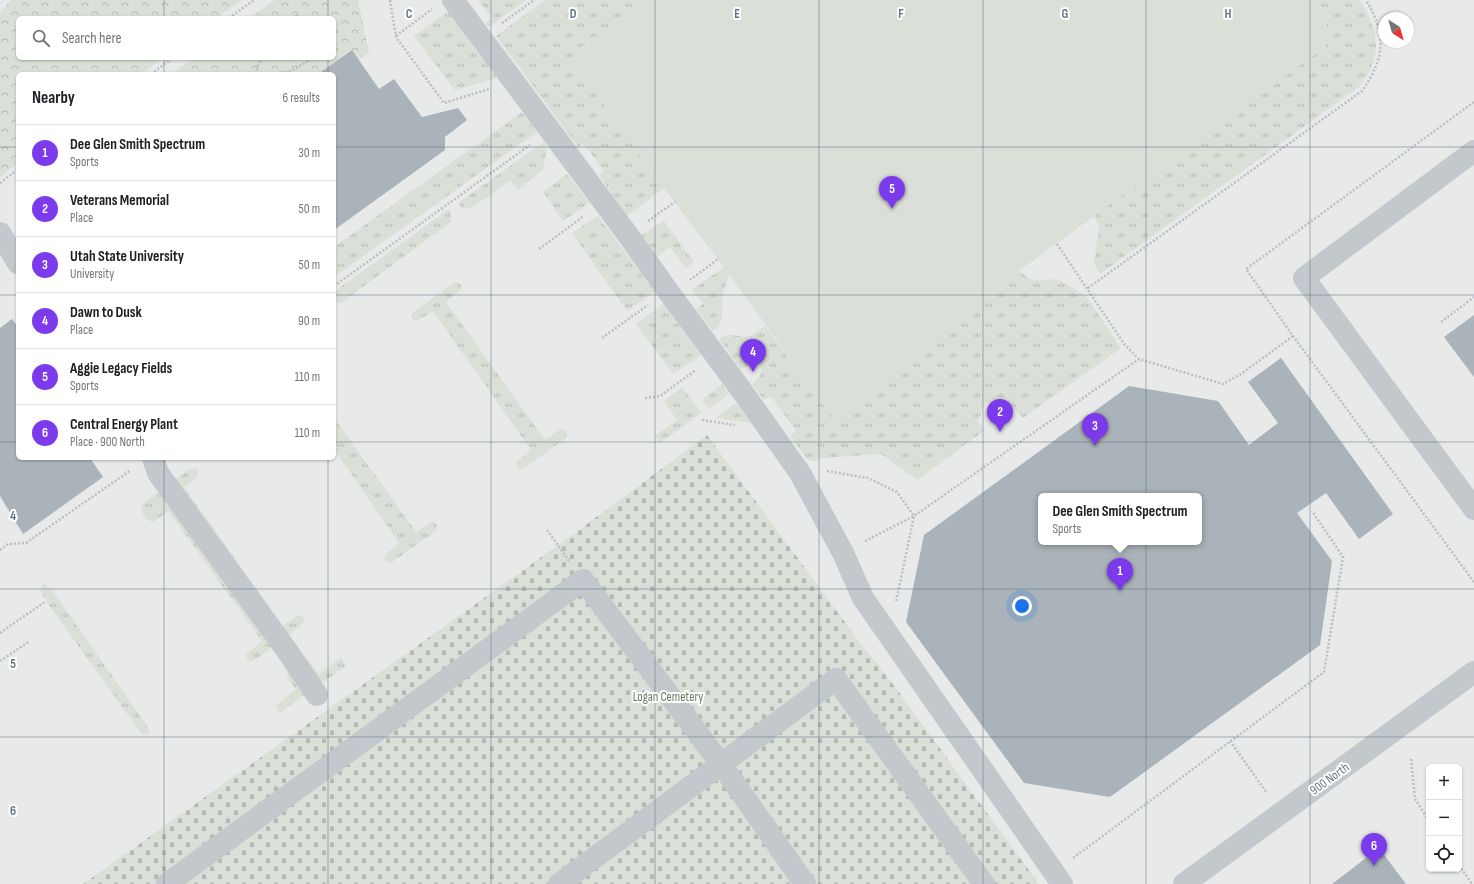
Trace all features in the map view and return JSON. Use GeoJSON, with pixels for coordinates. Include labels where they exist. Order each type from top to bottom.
{"type":"FeatureCollection","features":[{"type":"Feature","properties":{"kind":"street"},"geometry":{"type":"LineString","coordinates":[[445,2],[483,39],[716,355],[800,473],[843,553],[863,598],[1058,878]]}},
{"type":"Feature","properties":{"kind":"street"},"geometry":{"type":"LineString","coordinates":[[1474,151],[1304,278],[1474,509]]}},
{"type":"Feature","properties":{"kind":"street"},"geometry":{"type":"LineString","coordinates":[[0,232],[16,260]]}},
{"type":"Feature","properties":{"kind":"street"},"geometry":{"type":"LineString","coordinates":[[143,462],[158,474],[288,652],[317,695]]}},
{"type":"Feature","properties":{"kind":"street"},"geometry":{"type":"LineString","coordinates":[[167,884],[583,580],[721,764],[805,884]]}},
{"type":"Feature","properties":{"kind":"street","name":"900 North"},"geometry":{"type":"LineString","coordinates":[[1184,884],[1474,672]]}},
{"type":"Feature","properties":{"kind":"street"},"geometry":{"type":"LineString","coordinates":[[559,884],[836,679],[984,884]]}},
{"type":"Feature","properties":{"kind":"path"},"geometry":{"type":"LineString","coordinates":[[232,16],[254,0]]}},
{"type":"Feature","properties":{"kind":"path"},"geometry":{"type":"LineString","coordinates":[[390,0],[396,36],[444,102],[514,82]]}},
{"type":"Feature","properties":{"kind":"path"},"geometry":{"type":"LineString","coordinates":[[483,39],[492,30],[534,0]]}},
{"type":"Feature","properties":{"kind":"path"},"geometry":{"type":"LineString","coordinates":[[1088,288],[1362,91],[1375,72],[1380,50],[1378,25],[1366,0]]}},
{"type":"Feature","properties":{"kind":"path"},"geometry":{"type":"LineString","coordinates":[[396,36],[445,2]]}},
{"type":"Feature","properties":{"kind":"path"},"geometry":{"type":"LineString","coordinates":[[154,72],[170,60]]}},
{"type":"Feature","properties":{"kind":"path"},"geometry":{"type":"LineString","coordinates":[[256,72],[260,60]]}},
{"type":"Feature","properties":{"kind":"path"},"geometry":{"type":"LineString","coordinates":[[285,72],[293,70],[310,60]]}},
{"type":"Feature","properties":{"kind":"path"},"geometry":{"type":"LineString","coordinates":[[336,285],[550,130]]}},
{"type":"Feature","properties":{"kind":"path"},"geometry":{"type":"LineString","coordinates":[[0,183],[16,171]]}},
{"type":"Feature","properties":{"kind":"path"},"geometry":{"type":"LineString","coordinates":[[628,235],[675,202]]}},
{"type":"Feature","properties":{"kind":"path"},"geometry":{"type":"LineString","coordinates":[[539,249],[569,226]]}},
{"type":"Feature","properties":{"kind":"path"},"geometry":{"type":"LineString","coordinates":[[1057,244],[1126,345],[1139,359],[1223,384],[1240,374],[1293,336]]}},
{"type":"Feature","properties":{"kind":"path"},"geometry":{"type":"LineString","coordinates":[[670,294],[718,259]]}},
{"type":"Feature","properties":{"kind":"path"},"geometry":{"type":"LineString","coordinates":[[1440,322],[1474,296]]}},
{"type":"Feature","properties":{"kind":"path"},"geometry":{"type":"LineString","coordinates":[[602,338],[632,317]]}},
{"type":"Feature","properties":{"kind":"path"},"geometry":{"type":"LineString","coordinates":[[646,398],[660,396],[716,355]]}},
{"type":"Feature","properties":{"kind":"path"},"geometry":{"type":"LineString","coordinates":[[843,553],[914,516],[1139,359]]}},
{"type":"Feature","properties":{"kind":"path"},"geometry":{"type":"LineString","coordinates":[[0,550],[8,544],[26,543],[143,462]]}},
{"type":"Feature","properties":{"kind":"path"},"geometry":{"type":"LineString","coordinates":[[800,473],[830,471],[868,478],[897,492],[914,516],[889,636]]}},
{"type":"Feature","properties":{"kind":"path"},"geometry":{"type":"LineString","coordinates":[[1058,878],[1230,741],[1324,672],[1343,556],[1312,511]]}},
{"type":"Feature","properties":{"kind":"path"},"geometry":{"type":"LineString","coordinates":[[548,530],[583,580]]}},
{"type":"Feature","properties":{"kind":"path"},"geometry":{"type":"LineString","coordinates":[[0,633],[46,601]]}},
{"type":"Feature","properties":{"kind":"path"},"geometry":{"type":"LineString","coordinates":[[0,661],[30,641]]}},
{"type":"Feature","properties":{"kind":"path"},"geometry":{"type":"LineString","coordinates":[[1230,741],[1271,799]]}},
{"type":"Feature","properties":{"kind":"path"},"geometry":{"type":"LineString","coordinates":[[1411,759],[1415,799],[1426,816]]}},
{"type":"Feature","properties":{"kind":"path"},"geometry":{"type":"LineString","coordinates":[[1462,869],[1472,884]]}},
{"type":"Feature","properties":{"kind":"shaded area"},"geometry":{"type":"Polygon","coordinates":[[[0,0],[1474,0],[1474,884],[1039,884],[879,665],[864,648],[707,435],[572,535],[83,884],[0,884],[0,0]]]}},
{"type":"Feature","properties":{"kind":"green space"},"geometry":{"type":"Polygon","coordinates":[[[11,0],[242,0],[220,16],[16,16],[16,60],[160,60],[144,72],[16,72],[16,165],[0,177],[0,13],[11,0]]]}},
{"type":"Feature","properties":{"kind":"green space"},"geometry":{"type":"Polygon","coordinates":[[[275,0],[358,0],[369,52],[359,60],[351,50],[321,72],[174,72],[190,60],[336,60],[336,16],[253,16],[275,0]]]}},
{"type":"Feature","properties":{"kind":"green space"},"geometry":{"type":"Polygon","coordinates":[[[478,0],[526,0],[489,27],[486,23],[492,18],[478,0]]]}},
{"type":"Feature","properties":{"kind":"green space"},"geometry":{"type":"Polygon","coordinates":[[[545,0],[645,0],[579,49],[577,67],[664,188],[627,216],[599,175],[604,171],[583,143],[578,147],[496,36],[545,0]]]}},
{"type":"Feature","properties":{"kind":"green space"},"geometry":{"type":"Polygon","coordinates":[[[645,0],[1307,0],[1328,29],[1325,47],[1019,271],[833,418],[718,259],[657,179],[577,67],[579,49],[645,0]]]}},
{"type":"Feature","properties":{"kind":"green space"},"geometry":{"type":"Polygon","coordinates":[[[1307,0],[1360,0],[1375,34],[1376,44],[1372,65],[1359,87],[1100,274],[1094,263],[1099,227],[1094,215],[1325,47],[1328,28],[1307,0]]]}},
{"type":"Feature","properties":{"kind":"green space"},"geometry":{"type":"Polygon","coordinates":[[[448,11],[497,78],[455,90],[414,36],[448,11]]]}},
{"type":"Feature","properties":{"kind":"green space"},"geometry":{"type":"Polygon","coordinates":[[[522,112],[537,132],[336,276],[336,246],[522,112]]]}},
{"type":"Feature","properties":{"kind":"green space"},"geometry":{"type":"Polygon","coordinates":[[[544,142],[547,146],[543,170],[518,190],[510,181],[470,209],[461,207],[458,203],[544,142]]]}},
{"type":"Feature","properties":{"kind":"green space"},"geometry":{"type":"Polygon","coordinates":[[[567,174],[589,203],[563,221],[543,192],[567,174]]]}},
{"type":"Feature","properties":{"kind":"green space"},"geometry":{"type":"Polygon","coordinates":[[[449,209],[451,214],[451,222],[341,303],[336,302],[336,291],[449,209]]]}},
{"type":"Feature","properties":{"kind":"green space"},"geometry":{"type":"Polygon","coordinates":[[[598,216],[655,292],[627,311],[572,233],[598,216]]]}},
{"type":"Feature","properties":{"kind":"green space"},"geometry":{"type":"Polygon","coordinates":[[[664,221],[694,262],[686,268],[670,247],[657,257],[641,235],[664,221]]]}},
{"type":"Feature","properties":{"kind":"green space"},"geometry":{"type":"Polygon","coordinates":[[[724,267],[729,275],[722,298],[722,318],[720,323],[713,331],[696,309],[703,304],[692,290],[724,267]]]}},
{"type":"Feature","properties":{"kind":"green space"},"geometry":{"type":"Polygon","coordinates":[[[1019,271],[1034,281],[1050,279],[1061,281],[1086,296],[1121,348],[1023,418],[1005,398],[985,403],[978,421],[985,430],[917,480],[881,454],[821,458],[815,461],[808,460],[790,436],[796,431],[771,396],[764,400],[752,384],[761,374],[760,366],[753,364],[741,370],[719,339],[729,335],[751,335],[765,326],[833,418],[1019,271]]]}},
{"type":"Feature","properties":{"kind":"green space"},"geometry":{"type":"Polygon","coordinates":[[[455,282],[459,283],[462,287],[446,302],[545,440],[561,429],[567,433],[566,438],[523,469],[520,469],[517,466],[516,462],[531,450],[433,311],[417,321],[414,321],[411,317],[412,313],[455,282]]]}},
{"type":"Feature","properties":{"kind":"green space"},"geometry":{"type":"Polygon","coordinates":[[[663,304],[701,355],[673,374],[636,324],[663,304]]]}},
{"type":"Feature","properties":{"kind":"green space"},"geometry":{"type":"Polygon","coordinates":[[[722,384],[729,394],[709,409],[702,400],[722,384]]]}},
{"type":"Feature","properties":{"kind":"green space"},"geometry":{"type":"Polygon","coordinates":[[[682,387],[701,413],[660,443],[655,436],[677,420],[664,401],[682,387]]]}},
{"type":"Feature","properties":{"kind":"green space"},"geometry":{"type":"Polygon","coordinates":[[[736,403],[751,423],[715,418],[736,403]]]}},
{"type":"Feature","properties":{"kind":"green space"},"geometry":{"type":"Polygon","coordinates":[[[336,421],[416,532],[434,521],[437,525],[436,531],[391,563],[385,561],[384,557],[386,554],[399,543],[336,452],[336,421]]]}},
{"type":"Feature","properties":{"kind":"green space","name":"Logan Cemetery"},"geometry":{"type":"Polygon","coordinates":[[[707,435],[864,648],[879,665],[1039,884],[83,884],[572,535],[707,435]]]}},
{"type":"Feature","properties":{"kind":"green space"},"geometry":{"type":"Polygon","coordinates":[[[191,468],[198,469],[198,475],[184,487],[283,626],[297,616],[301,616],[304,619],[305,622],[285,638],[172,482],[191,468]]]}},
{"type":"Feature","properties":{"kind":"green space"},"geometry":{"type":"Polygon","coordinates":[[[161,490],[274,646],[252,662],[248,661],[246,654],[262,641],[168,511],[153,522],[144,515],[141,505],[161,490]]]}},
{"type":"Feature","properties":{"kind":"green space"},"geometry":{"type":"Polygon","coordinates":[[[43,584],[55,594],[147,726],[150,732],[147,735],[141,733],[46,601],[40,590],[43,584]]]}},
{"type":"Feature","properties":{"kind":"green space"},"geometry":{"type":"Polygon","coordinates":[[[341,658],[346,666],[321,684],[306,659],[319,674],[341,658]]]}},
{"type":"Feature","properties":{"kind":"green space"},"geometry":{"type":"Polygon","coordinates":[[[291,669],[305,694],[280,713],[275,706],[296,690],[287,676],[287,672],[291,669]]]}},
{"type":"Feature","properties":{"kind":"building"},"geometry":{"type":"Polygon","coordinates":[[[352,50],[379,89],[394,79],[422,117],[458,108],[467,120],[445,137],[445,150],[336,229],[336,72],[321,72],[352,50]]]}},
{"type":"Feature","properties":{"kind":"building"},"geometry":{"type":"Polygon","coordinates":[[[1474,315],[1474,377],[1444,337],[1474,315]]]}},
{"type":"Feature","properties":{"kind":"building"},"geometry":{"type":"Polygon","coordinates":[[[12,319],[16,324],[16,460],[91,460],[103,477],[23,534],[0,496],[0,328],[12,319]]]}},
{"type":"Feature","properties":{"kind":"building"},"geometry":{"type":"Polygon","coordinates":[[[1281,358],[1393,514],[1359,539],[1326,493],[1297,513],[1332,561],[1320,645],[1110,797],[1024,783],[906,622],[924,535],[1129,386],[1218,401],[1249,445],[1278,423],[1248,382],[1281,358]]]}},
{"type":"Feature","properties":{"kind":"building"},"geometry":{"type":"Polygon","coordinates":[[[1379,848],[1406,884],[1332,884],[1379,848]]]}},
{"type":"Feature","properties":{"kind":"place","name":"Aggie Legacy Fields"},"geometry":{"type":"Point","coordinates":[892,209]}},
{"type":"Feature","properties":{"kind":"place","name":"Dawn to Dusk"},"geometry":{"type":"Point","coordinates":[753,372]}},
{"type":"Feature","properties":{"kind":"place","name":"Veterans Memorial"},"geometry":{"type":"Point","coordinates":[1000,432]}},
{"type":"Feature","properties":{"kind":"place","name":"Utah State University"},"geometry":{"type":"Point","coordinates":[1095,446]}},
{"type":"Feature","properties":{"kind":"place","name":"Dee Glen Smith Spectrum"},"geometry":{"type":"Point","coordinates":[1120,591]}},
{"type":"Feature","properties":{"kind":"place","name":"Central Energy Plant"},"geometry":{"type":"Point","coordinates":[1374,866]}}]}
